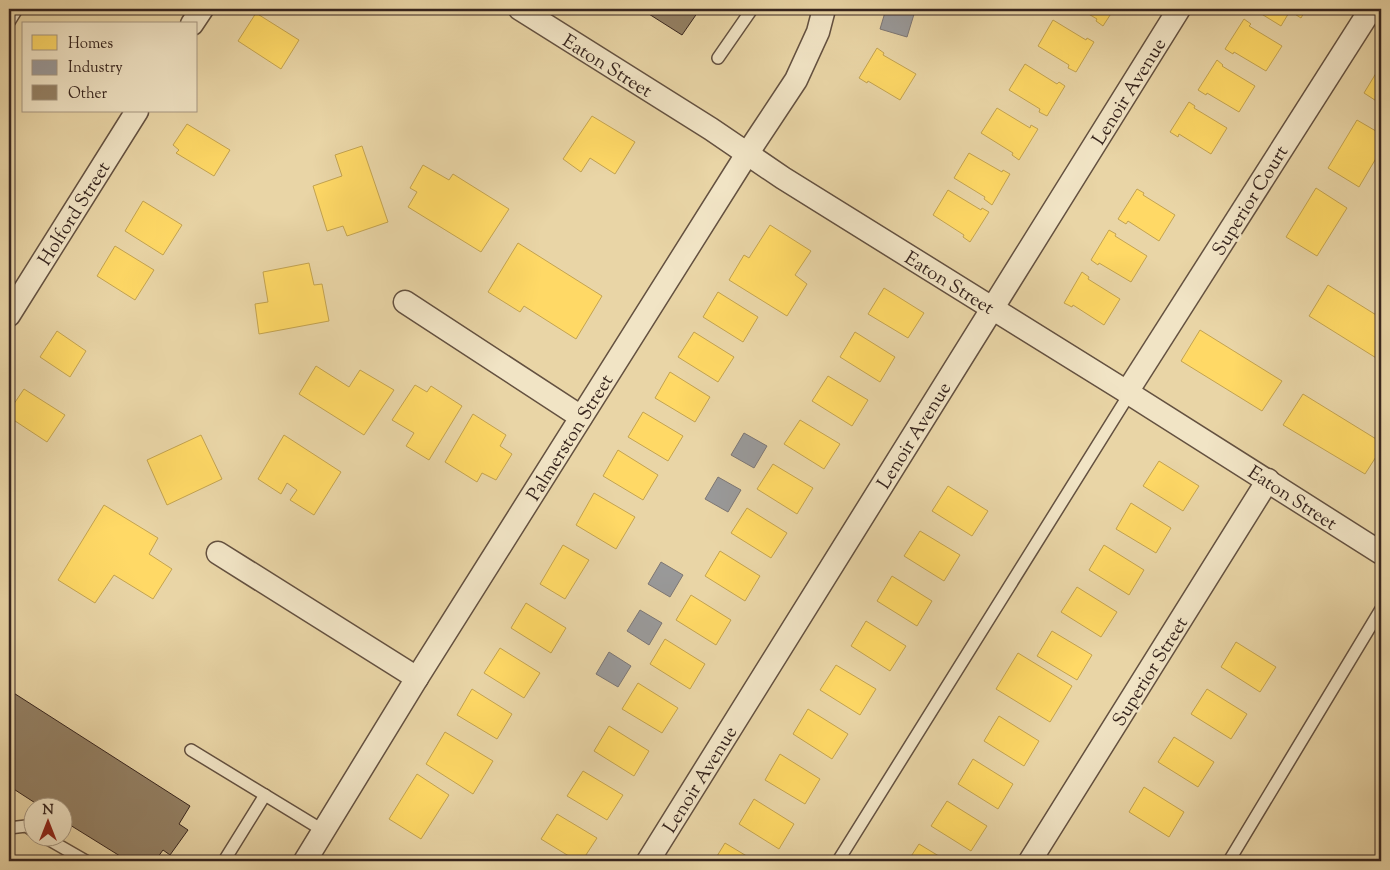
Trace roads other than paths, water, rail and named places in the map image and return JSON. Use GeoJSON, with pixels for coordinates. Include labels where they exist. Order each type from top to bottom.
{"type":"FeatureCollection","features":[{"type":"Feature","properties":{"kind":"street"},"geometry":{"type":"LineString","coordinates":[[193,22],[202,9]]}},
{"type":"Feature","properties":{"kind":"street","name":"Eaton Street"},"geometry":{"type":"LineString","coordinates":[[520,9],[783,178],[1129,392],[1381,553]]}},
{"type":"Feature","properties":{"kind":"street","name":"Palmerston Street"},"geometry":{"type":"LineString","coordinates":[[305,861],[581,417],[747,154],[796,80],[811,48],[824,9]]}},
{"type":"Feature","properties":{"kind":"street","name":"Lenoir Avenue"},"geometry":{"type":"LineString","coordinates":[[648,861],[1179,9]]}},
{"type":"Feature","properties":{"kind":"street","name":"Superior Court"},"geometry":{"type":"LineString","coordinates":[[1129,392],[1371,9]]}},
{"type":"Feature","properties":{"kind":"street","name":"Holford Street"},"geometry":{"type":"LineString","coordinates":[[9,315],[136,112]]}},
{"type":"Feature","properties":{"kind":"street"},"geometry":{"type":"LineString","coordinates":[[405,302],[581,417]]}},
{"type":"Feature","properties":{"kind":"street","name":"Superior Street"},"geometry":{"type":"LineString","coordinates":[[1030,861],[1268,480]]}},
{"type":"Feature","properties":{"kind":"street"},"geometry":{"type":"LineString","coordinates":[[218,553],[417,678]]}},
{"type":"Feature","properties":{"kind":"lane"},"geometry":{"type":"LineString","coordinates":[[9,22],[17,9]]}},
{"type":"Feature","properties":{"kind":"lane"},"geometry":{"type":"LineString","coordinates":[[718,58],[752,9]]}},
{"type":"Feature","properties":{"kind":"lane"},"geometry":{"type":"LineString","coordinates":[[838,861],[1129,392]]}},
{"type":"Feature","properties":{"kind":"lane"},"geometry":{"type":"LineString","coordinates":[[1229,861],[1381,608]]}},
{"type":"Feature","properties":{"kind":"lane"},"geometry":{"type":"LineString","coordinates":[[191,750],[324,831]]}},
{"type":"Feature","properties":{"kind":"lane"},"geometry":{"type":"LineString","coordinates":[[224,861],[265,795]]}},
{"type":"Feature","properties":{"kind":"lane"},"geometry":{"type":"LineString","coordinates":[[9,828],[22,826]]}},
{"type":"Feature","properties":{"kind":"lane"},"geometry":{"type":"LineString","coordinates":[[63,848],[86,861]]}}]}
